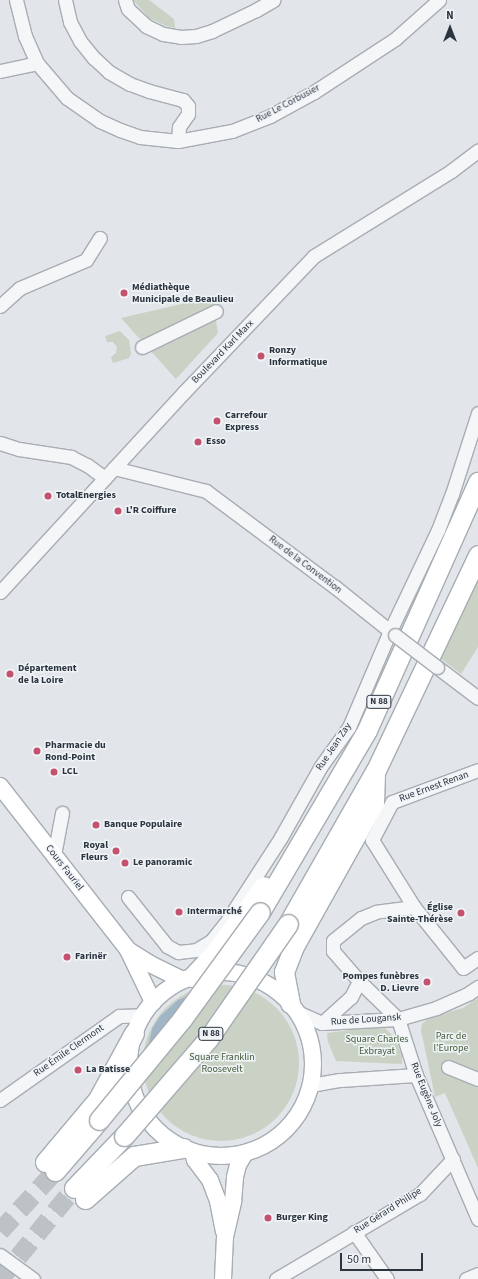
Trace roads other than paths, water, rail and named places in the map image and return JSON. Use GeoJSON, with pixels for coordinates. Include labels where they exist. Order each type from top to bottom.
{"type":"FeatureCollection","features":[{"type":"Feature","properties":{"kind":"highway","name":"N 88"},"geometry":{"type":"LineString","coordinates":[[134,1033],[98,1098],[50,1166],[98,1120],[182,1019],[260,912],[367,730],[478,482]]}},
{"type":"Feature","properties":{"kind":"highway","name":"N 88"},"geometry":{"type":"LineString","coordinates":[[188,1150],[134,1156],[79,1193],[124,1136],[208,1038],[288,924],[376,770],[478,555]]}},
{"type":"Feature","properties":{"kind":"highway"},"geometry":{"type":"LineString","coordinates":[[188,978],[215,952],[267,881],[298,832],[329,777],[367,730]]}},
{"type":"Feature","properties":{"kind":"highway"},"geometry":{"type":"LineString","coordinates":[[293,1008],[284,972],[286,966],[293,948],[374,803],[376,770]]}},
{"type":"Feature","properties":{"kind":"main road","name":"Cours Fauriel"},"geometry":{"type":"LineString","coordinates":[[0,786],[128,950],[153,1002]]}},
{"type":"Feature","properties":{"kind":"main road","name":"Cours Fauriel"},"geometry":{"type":"LineString","coordinates":[[128,950],[150,964],[188,978]]}},
{"type":"Feature","properties":{"kind":"main road"},"geometry":{"type":"LineString","coordinates":[[228,972],[245,975],[262,982],[277,991],[293,1008],[310,1040],[313,1070],[306,1103],[296,1118],[282,1133],[264,1145],[245,1153],[219,1156],[188,1150],[163,1136],[153,1126],[136,1100],[129,1071],[129,1056],[134,1033],[142,1016],[153,1002],[167,990],[188,978],[210,973],[228,972]]}},
{"type":"Feature","properties":{"kind":"main road"},"geometry":{"type":"LineString","coordinates":[[188,1150],[210,1180],[218,1201],[226,1236]]}},
{"type":"Feature","properties":{"kind":"main road"},"geometry":{"type":"LineString","coordinates":[[223,1279],[226,1236],[233,1201],[235,1177],[238,1165],[245,1153]]}},
{"type":"Feature","properties":{"kind":"street","name":"Rue Le Corbusier"},"geometry":{"type":"LineString","coordinates":[[16,0],[25,36],[37,63],[67,98],[100,121],[140,137],[178,141],[232,131],[270,116],[314,92],[395,39],[439,0]]}},
{"type":"Feature","properties":{"kind":"street"},"geometry":{"type":"LineString","coordinates":[[65,0],[70,22],[80,41],[94,58],[110,72],[130,84],[183,100],[188,106],[188,114],[179,127],[178,141]]}},
{"type":"Feature","properties":{"kind":"street"},"geometry":{"type":"LineString","coordinates":[[125,0],[128,9],[146,26],[163,34],[188,37],[212,31],[256,10],[273,0]]}},
{"type":"Feature","properties":{"kind":"street"},"geometry":{"type":"LineString","coordinates":[[0,71],[37,63]]}},
{"type":"Feature","properties":{"kind":"street","name":"Boulevard Karl Marx"},"geometry":{"type":"LineString","coordinates":[[0,592],[114,468],[314,256],[450,171],[477,156]]}},
{"type":"Feature","properties":{"kind":"street"},"geometry":{"type":"LineString","coordinates":[[0,306],[20,288],[86,260],[100,238]]}},
{"type":"Feature","properties":{"kind":"street"},"geometry":{"type":"LineString","coordinates":[[142,347],[216,310]]}},
{"type":"Feature","properties":{"kind":"street","name":"Rue Jean Zay"},"geometry":{"type":"LineString","coordinates":[[128,897],[167,946],[178,952],[196,950],[211,942],[226,924],[281,837],[321,766],[349,727],[438,530],[466,452],[478,413]]}},
{"type":"Feature","properties":{"kind":"street"},"geometry":{"type":"LineString","coordinates":[[0,443],[19,449],[71,457],[87,465],[105,478]]}},
{"type":"Feature","properties":{"kind":"street","name":"Rue de la Convention"},"geometry":{"type":"LineString","coordinates":[[114,468],[164,479],[206,491],[478,698]]}},
{"type":"Feature","properties":{"kind":"street","name":"Rue Ernest Renan"},"geometry":{"type":"LineString","coordinates":[[478,770],[392,802],[372,840],[414,907],[463,968],[478,958]]}},
{"type":"Feature","properties":{"kind":"street"},"geometry":{"type":"LineString","coordinates":[[54,855],[62,813]]}},
{"type":"Feature","properties":{"kind":"street","name":"Rue Eugène Joly"},"geometry":{"type":"LineString","coordinates":[[414,907],[376,912],[361,918],[333,941],[333,951],[359,981],[398,1019],[416,1075],[478,1219]]}},
{"type":"Feature","properties":{"kind":"street"},"geometry":{"type":"LineString","coordinates":[[322,1023],[351,997],[359,981]]}},
{"type":"Feature","properties":{"kind":"street","name":"Rue de Lougansk"},"geometry":{"type":"LineString","coordinates":[[293,1008],[322,1023],[398,1019],[436,1008],[470,993],[478,987]]}},
{"type":"Feature","properties":{"kind":"street","name":"Rue Émile Clermont"},"geometry":{"type":"LineString","coordinates":[[0,1100],[119,1016],[142,1016]]}},
{"type":"Feature","properties":{"kind":"street"},"geometry":{"type":"LineString","coordinates":[[448,1067],[478,1079]]}},
{"type":"Feature","properties":{"kind":"street"},"geometry":{"type":"LineString","coordinates":[[311,1085],[340,1080],[416,1075]]}},
{"type":"Feature","properties":{"kind":"street","name":"Rue Gérard Philipe"},"geometry":{"type":"LineString","coordinates":[[276,1279],[420,1194],[453,1159]]}},
{"type":"Feature","properties":{"kind":"street"},"geometry":{"type":"LineString","coordinates":[[354,1232],[387,1279]]}},
{"type":"Feature","properties":{"kind":"street"},"geometry":{"type":"LineString","coordinates":[[0,1255],[33,1279]]}},
{"type":"Feature","properties":{"kind":"street"},"geometry":{"type":"LineString","coordinates":[[466,1279],[478,1274]]}},
{"type":"Feature","properties":{"kind":"water"},"geometry":{"type":"Polygon","coordinates":[[[195,993],[146,1055],[152,1029],[160,1016],[178,1000],[195,993]]]}},
{"type":"Feature","properties":{"kind":"tunnel"},"geometry":{"type":"LineString","coordinates":[[0,1231],[55,1171]]}},
{"type":"Feature","properties":{"kind":"tunnel"},"geometry":{"type":"LineString","coordinates":[[0,1279],[74,1188]]}},
{"type":"Feature","properties":{"kind":"place","name":"Médiathèque Municipale de Beaulieu"},"geometry":{"type":"Point","coordinates":[124,293]}},
{"type":"Feature","properties":{"kind":"place","name":"Ronzy Informatique"},"geometry":{"type":"Point","coordinates":[261,356]}},
{"type":"Feature","properties":{"kind":"place","name":"Carrefour Express"},"geometry":{"type":"Point","coordinates":[217,421]}},
{"type":"Feature","properties":{"kind":"place","name":"Esso"},"geometry":{"type":"Point","coordinates":[198,442]}},
{"type":"Feature","properties":{"kind":"place","name":"TotalEnergies"},"geometry":{"type":"Point","coordinates":[48,496]}},
{"type":"Feature","properties":{"kind":"place","name":"L'R Coiffure"},"geometry":{"type":"Point","coordinates":[118,511]}},
{"type":"Feature","properties":{"kind":"place","name":"Département de la Loire"},"geometry":{"type":"Point","coordinates":[10,674]}},
{"type":"Feature","properties":{"kind":"place","name":"Pharmacie du Rond-Point"},"geometry":{"type":"Point","coordinates":[37,751]}},
{"type":"Feature","properties":{"kind":"place","name":"LCL"},"geometry":{"type":"Point","coordinates":[54,772]}},
{"type":"Feature","properties":{"kind":"place","name":"Banque Populaire"},"geometry":{"type":"Point","coordinates":[96,825]}},
{"type":"Feature","properties":{"kind":"place","name":"Royal Fleurs"},"geometry":{"type":"Point","coordinates":[116,851]}},
{"type":"Feature","properties":{"kind":"place","name":"Le panoramic"},"geometry":{"type":"Point","coordinates":[125,863]}},
{"type":"Feature","properties":{"kind":"place","name":"Intermarché"},"geometry":{"type":"Point","coordinates":[179,912]}},
{"type":"Feature","properties":{"kind":"place","name":"Église Sainte-Thérèse"},"geometry":{"type":"Point","coordinates":[461,913]}},
{"type":"Feature","properties":{"kind":"place","name":"Farinër"},"geometry":{"type":"Point","coordinates":[67,957]}},
{"type":"Feature","properties":{"kind":"place","name":"Pompes funèbres D. Lievre"},"geometry":{"type":"Point","coordinates":[427,982]}},
{"type":"Feature","properties":{"kind":"place","name":"La Batisse"},"geometry":{"type":"Point","coordinates":[78,1070]}},
{"type":"Feature","properties":{"kind":"place","name":"Burger King"},"geometry":{"type":"Point","coordinates":[268,1218]}},
{"type":"Feature","properties":{"kind":"park label","name":"Parc de l'Europe"},"geometry":{"type":"Point","coordinates":[451,1042]}},
{"type":"Feature","properties":{"kind":"park label","name":"Square Charles Exbrayat"},"geometry":{"type":"Point","coordinates":[377,1044]}},
{"type":"Feature","properties":{"kind":"park label","name":"Square Franklin Roosevelt"},"geometry":{"type":"Point","coordinates":[222,1062]}}]}
